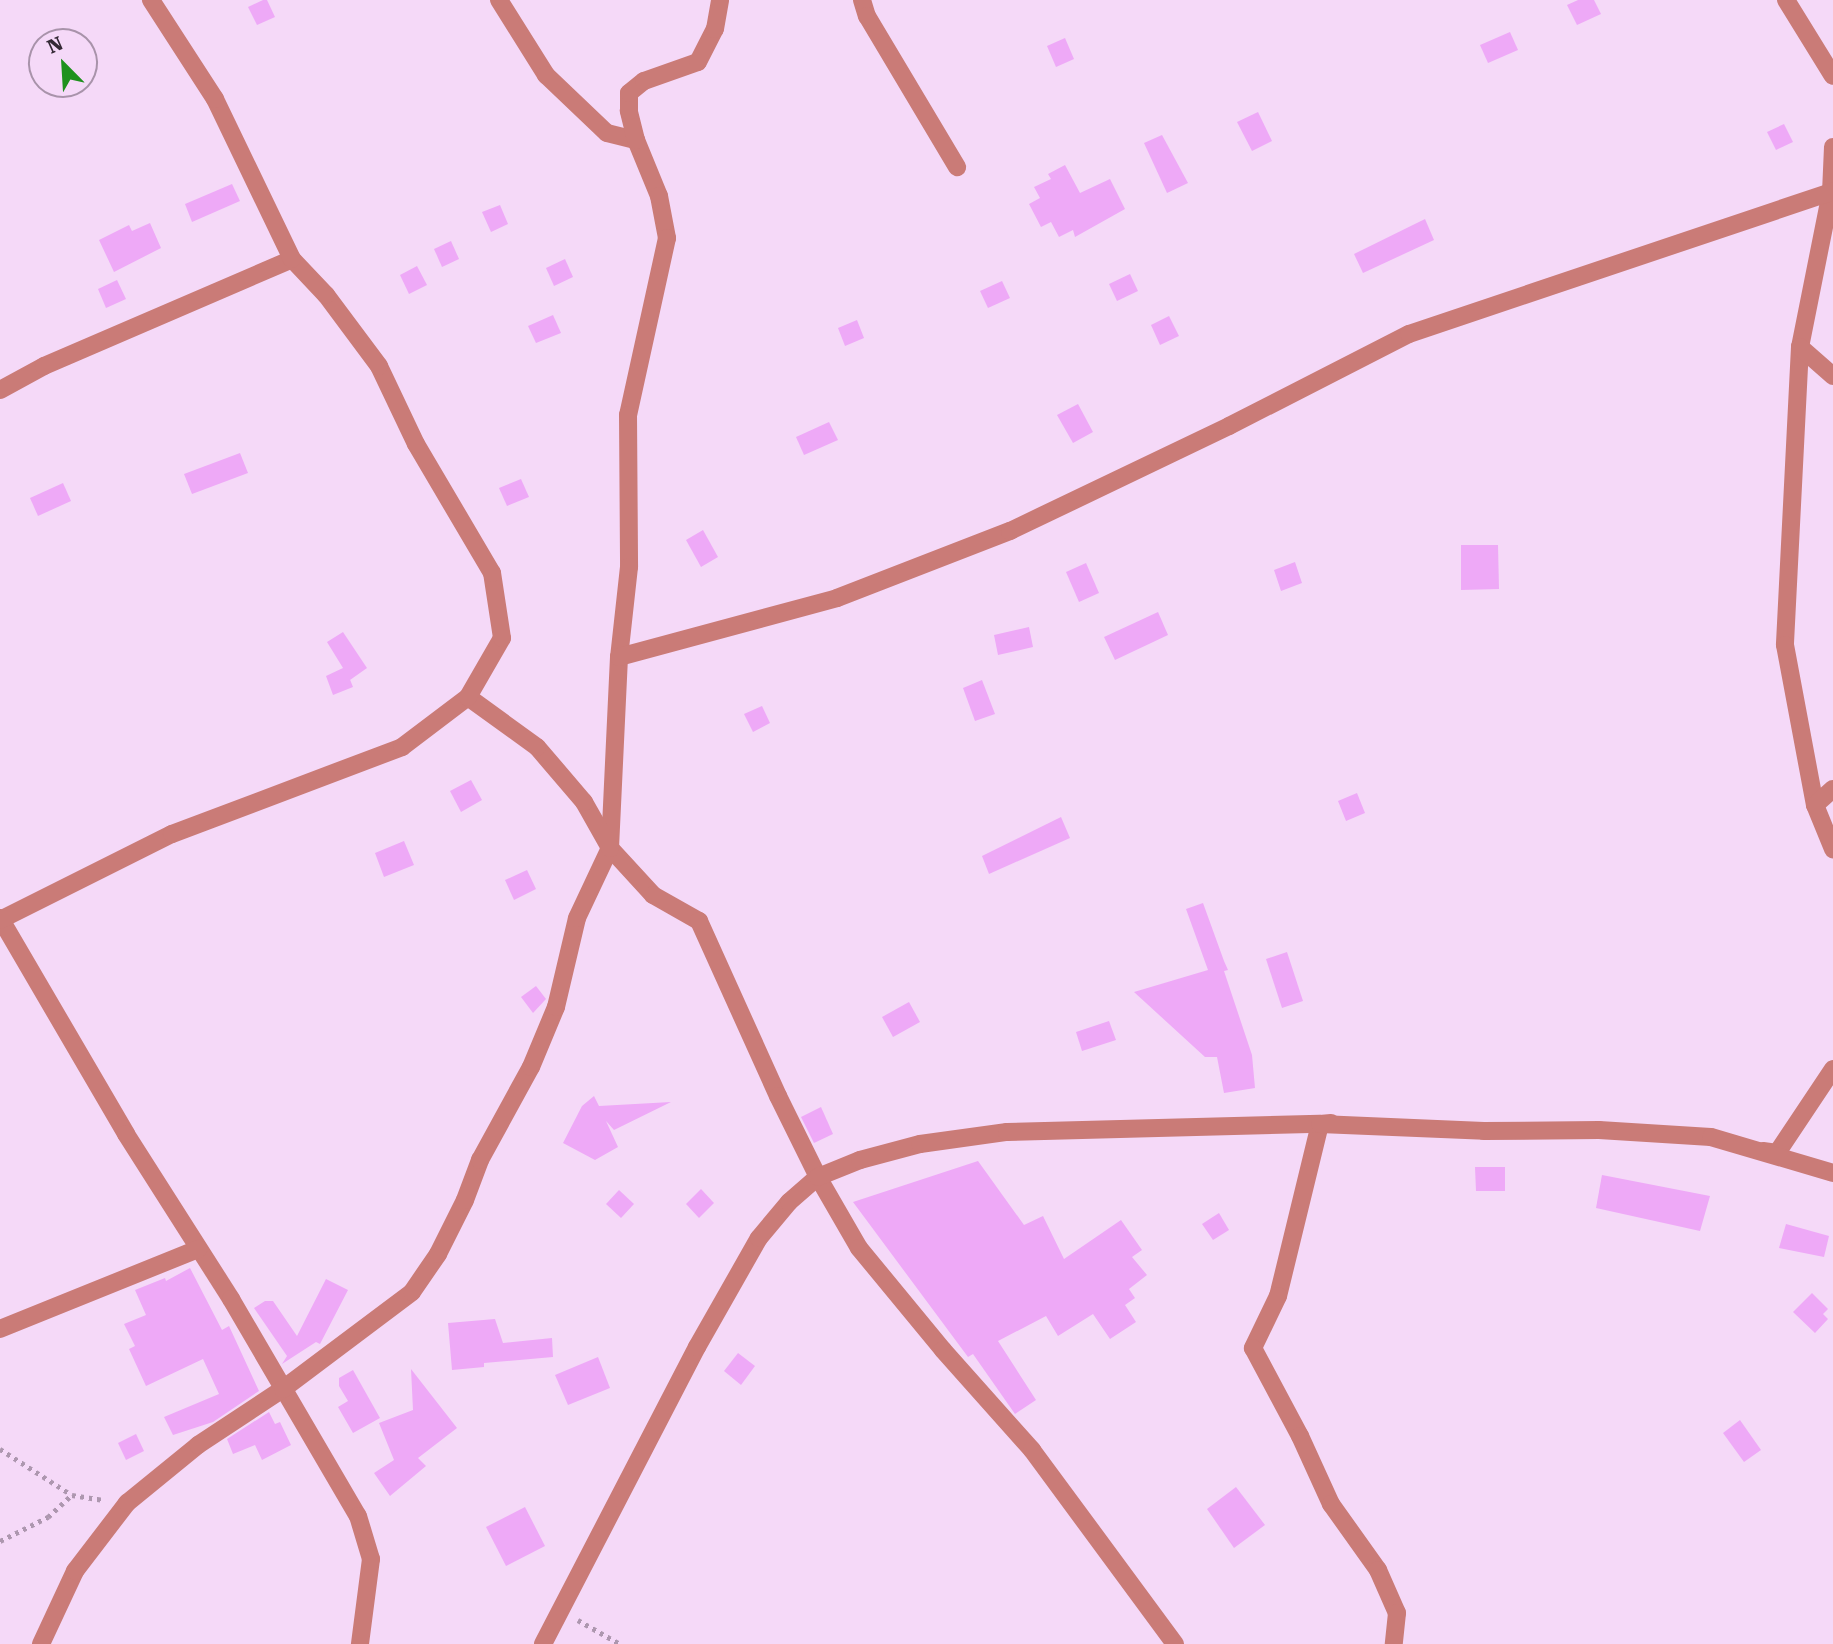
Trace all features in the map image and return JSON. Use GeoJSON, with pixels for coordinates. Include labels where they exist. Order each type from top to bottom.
{"type":"FeatureCollection","features":[{"type":"Feature","properties":{"kind":"street"},"geometry":{"type":"LineString","coordinates":[[151,0],[215,99],[292,259],[326,295],[379,366],[416,444],[492,573],[502,638],[468,697],[402,747],[172,834],[0,919],[126,1134],[231,1299],[358,1516],[371,1559],[359,1644]]}},
{"type":"Feature","properties":{"kind":"street"},"geometry":{"type":"LineString","coordinates":[[499,0],[546,75],[607,133],[636,140]]}},
{"type":"Feature","properties":{"kind":"street"},"geometry":{"type":"LineString","coordinates":[[41,1644],[75,1571],[127,1503],[198,1444],[282,1389],[412,1292],[438,1254],[465,1200],[480,1160],[536,1055],[556,1007],[577,918],[610,848],[619,657],[629,567],[628,415],[667,238],[659,196],[636,140],[629,111],[629,93],[644,81],[698,62],[715,29],[720,0]]}},
{"type":"Feature","properties":{"kind":"street"},"geometry":{"type":"LineString","coordinates":[[862,0],[867,16],[957,167]]}},
{"type":"Feature","properties":{"kind":"street"},"geometry":{"type":"LineString","coordinates":[[1786,0],[1833,76]]}},
{"type":"Feature","properties":{"kind":"street"},"geometry":{"type":"LineString","coordinates":[[1833,147],[1832,192],[1800,347],[1786,645],[1815,804],[1833,849]]}},
{"type":"Feature","properties":{"kind":"street"},"geometry":{"type":"LineString","coordinates":[[619,657],[850,593],[1010,531],[1229,426],[1409,334],[1832,192]]}},
{"type":"Feature","properties":{"kind":"street"},"geometry":{"type":"LineString","coordinates":[[0,390],[44,366],[292,259]]}},
{"type":"Feature","properties":{"kind":"street"},"geometry":{"type":"LineString","coordinates":[[1800,347],[1833,376]]}},
{"type":"Feature","properties":{"kind":"street"},"geometry":{"type":"LineString","coordinates":[[468,697],[537,747],[584,802],[610,848],[653,895],[699,920],[818,1177],[859,1248],[943,1350],[1032,1450],[1175,1644]]}},
{"type":"Feature","properties":{"kind":"street"},"geometry":{"type":"LineString","coordinates":[[1815,804],[1833,789]]}},
{"type":"Feature","properties":{"kind":"street"},"geometry":{"type":"LineString","coordinates":[[543,1644],[691,1359],[759,1238],[789,1202],[818,1177],[860,1160],[920,1144],[1007,1132],[1476,1119],[1777,1153],[1833,1069]]}},
{"type":"Feature","properties":{"kind":"street"},"geometry":{"type":"LineString","coordinates":[[1320,1124],[1484,1131],[1599,1130],[1711,1137],[1833,1173]]}},
{"type":"Feature","properties":{"kind":"street"},"geometry":{"type":"LineString","coordinates":[[1320,1124],[1278,1296],[1253,1348],[1300,1436],[1331,1504],[1378,1570],[1397,1613],[1394,1644]]}},
{"type":"Feature","properties":{"kind":"street"},"geometry":{"type":"LineString","coordinates":[[0,1329],[198,1250]]}},
{"type":"Feature","properties":{"kind":"path"},"geometry":{"type":"LineString","coordinates":[[0,1449],[72,1495],[127,1503]]}},
{"type":"Feature","properties":{"kind":"path"},"geometry":{"type":"LineString","coordinates":[[0,1541],[48,1517],[72,1495]]}},
{"type":"Feature","properties":{"kind":"path"},"geometry":{"type":"LineString","coordinates":[[562,1610],[620,1644]]}},
{"type":"Feature","properties":{"kind":"building"},"geometry":{"type":"Polygon","coordinates":[[[267,0],[275,17],[257,25],[248,7],[267,0]]]}},
{"type":"Feature","properties":{"kind":"building"},"geometry":{"type":"Polygon","coordinates":[[[1578,0],[1594,0],[1601,14],[1577,25],[1567,5],[1578,0]]]}},
{"type":"Feature","properties":{"kind":"building"},"geometry":{"type":"Polygon","coordinates":[[[1510,32],[1518,50],[1488,63],[1480,45],[1510,32]]]}},
{"type":"Feature","properties":{"kind":"building"},"geometry":{"type":"Polygon","coordinates":[[[1065,38],[1074,59],[1056,67],[1047,46],[1065,38]]]}},
{"type":"Feature","properties":{"kind":"building"},"geometry":{"type":"Polygon","coordinates":[[[1258,112],[1272,141],[1252,151],[1237,122],[1258,112]]]}},
{"type":"Feature","properties":{"kind":"building"},"geometry":{"type":"Polygon","coordinates":[[[1784,124],[1793,142],[1776,150],[1767,132],[1784,124]]]}},
{"type":"Feature","properties":{"kind":"building"},"geometry":{"type":"Polygon","coordinates":[[[1162,135],[1188,183],[1167,193],[1144,143],[1162,135]]]}},
{"type":"Feature","properties":{"kind":"building"},"geometry":{"type":"Polygon","coordinates":[[[1065,165],[1080,193],[1110,179],[1125,209],[1075,237],[1073,230],[1059,237],[1051,222],[1041,227],[1029,204],[1040,198],[1034,187],[1051,179],[1048,174],[1065,165]]]}},
{"type":"Feature","properties":{"kind":"building"},"geometry":{"type":"Polygon","coordinates":[[[232,184],[240,201],[192,222],[185,204],[232,184]]]}},
{"type":"Feature","properties":{"kind":"building"},"geometry":{"type":"Polygon","coordinates":[[[500,205],[508,224],[491,232],[482,212],[500,205]]]}},
{"type":"Feature","properties":{"kind":"building"},"geometry":{"type":"Polygon","coordinates":[[[1425,219],[1434,240],[1363,273],[1354,254],[1425,219]]]}},
{"type":"Feature","properties":{"kind":"building"},"geometry":{"type":"Polygon","coordinates":[[[150,223],[161,248],[114,272],[99,240],[129,225],[132,231],[150,223]]]}},
{"type":"Feature","properties":{"kind":"building"},"geometry":{"type":"Polygon","coordinates":[[[451,241],[459,259],[442,267],[434,249],[451,241]]]}},
{"type":"Feature","properties":{"kind":"building"},"geometry":{"type":"Polygon","coordinates":[[[565,259],[573,277],[554,286],[546,268],[565,259]]]}},
{"type":"Feature","properties":{"kind":"building"},"geometry":{"type":"Polygon","coordinates":[[[417,266],[427,285],[409,294],[400,275],[417,266]]]}},
{"type":"Feature","properties":{"kind":"building"},"geometry":{"type":"Polygon","coordinates":[[[1130,274],[1138,291],[1117,301],[1109,284],[1130,274]]]}},
{"type":"Feature","properties":{"kind":"building"},"geometry":{"type":"Polygon","coordinates":[[[117,280],[126,299],[106,308],[98,289],[117,280]]]}},
{"type":"Feature","properties":{"kind":"building"},"geometry":{"type":"Polygon","coordinates":[[[1002,281],[1010,298],[988,308],[980,291],[1002,281]]]}},
{"type":"Feature","properties":{"kind":"building"},"geometry":{"type":"Polygon","coordinates":[[[553,315],[561,333],[536,343],[528,326],[553,315]]]}},
{"type":"Feature","properties":{"kind":"building"},"geometry":{"type":"Polygon","coordinates":[[[1169,316],[1179,336],[1160,345],[1151,325],[1169,316]]]}},
{"type":"Feature","properties":{"kind":"building"},"geometry":{"type":"Polygon","coordinates":[[[857,320],[864,338],[845,346],[838,328],[857,320]]]}},
{"type":"Feature","properties":{"kind":"building"},"geometry":{"type":"Polygon","coordinates":[[[1078,404],[1093,432],[1073,443],[1057,415],[1078,404]]]}},
{"type":"Feature","properties":{"kind":"building"},"geometry":{"type":"Polygon","coordinates":[[[829,422],[838,440],[804,455],[796,437],[829,422]]]}},
{"type":"Feature","properties":{"kind":"building"},"geometry":{"type":"Polygon","coordinates":[[[240,453],[248,473],[192,494],[184,474],[240,453]]]}},
{"type":"Feature","properties":{"kind":"building"},"geometry":{"type":"Polygon","coordinates":[[[521,479],[529,497],[507,506],[499,488],[521,479]]]}},
{"type":"Feature","properties":{"kind":"building"},"geometry":{"type":"Polygon","coordinates":[[[63,483],[71,501],[38,516],[30,498],[63,483]]]}},
{"type":"Feature","properties":{"kind":"building"},"geometry":{"type":"Polygon","coordinates":[[[703,530],[718,557],[701,567],[686,540],[703,530]]]}},
{"type":"Feature","properties":{"kind":"building"},"geometry":{"type":"Polygon","coordinates":[[[1461,545],[1498,545],[1499,589],[1461,590],[1461,545]]]}},
{"type":"Feature","properties":{"kind":"building"},"geometry":{"type":"Polygon","coordinates":[[[1295,562],[1302,583],[1281,591],[1274,570],[1295,562]]]}},
{"type":"Feature","properties":{"kind":"building"},"geometry":{"type":"Polygon","coordinates":[[[1086,563],[1099,593],[1079,602],[1066,572],[1086,563]]]}},
{"type":"Feature","properties":{"kind":"building"},"geometry":{"type":"Polygon","coordinates":[[[1158,612],[1168,635],[1115,660],[1104,637],[1158,612]]]}},
{"type":"Feature","properties":{"kind":"building"},"geometry":{"type":"Polygon","coordinates":[[[1029,627],[1033,647],[998,655],[994,635],[1029,627]]]}},
{"type":"Feature","properties":{"kind":"building"},"geometry":{"type":"Polygon","coordinates":[[[343,632],[367,668],[350,680],[353,687],[333,695],[326,676],[343,668],[327,642],[343,632]]]}},
{"type":"Feature","properties":{"kind":"building"},"geometry":{"type":"Polygon","coordinates":[[[982,680],[995,714],[975,721],[963,688],[982,680]]]}},
{"type":"Feature","properties":{"kind":"building"},"geometry":{"type":"Polygon","coordinates":[[[762,706],[770,723],[753,732],[744,714],[762,706]]]}},
{"type":"Feature","properties":{"kind":"building"},"geometry":{"type":"Polygon","coordinates":[[[471,780],[482,800],[461,812],[450,791],[471,780]]]}},
{"type":"Feature","properties":{"kind":"building"},"geometry":{"type":"Polygon","coordinates":[[[1357,793],[1365,813],[1346,821],[1338,801],[1357,793]]]}},
{"type":"Feature","properties":{"kind":"building"},"geometry":{"type":"Polygon","coordinates":[[[1061,817],[1070,838],[989,874],[982,856],[1061,817]]]}},
{"type":"Feature","properties":{"kind":"building"},"geometry":{"type":"Polygon","coordinates":[[[404,841],[414,865],[384,877],[375,853],[404,841]]]}},
{"type":"Feature","properties":{"kind":"building"},"geometry":{"type":"Polygon","coordinates":[[[527,870],[536,889],[514,900],[505,880],[527,870]]]}},
{"type":"Feature","properties":{"kind":"building"},"geometry":{"type":"Polygon","coordinates":[[[1203,903],[1228,970],[1224,971],[1252,1055],[1255,1088],[1224,1093],[1217,1057],[1205,1057],[1134,992],[1208,970],[1186,909],[1203,903]]]}},
{"type":"Feature","properties":{"kind":"building"},"geometry":{"type":"Polygon","coordinates":[[[1287,952],[1303,1001],[1282,1008],[1266,959],[1287,952]]]}},
{"type":"Feature","properties":{"kind":"building"},"geometry":{"type":"Polygon","coordinates":[[[536,986],[546,999],[533,1013],[521,997],[536,986]]]}},
{"type":"Feature","properties":{"kind":"building"},"geometry":{"type":"Polygon","coordinates":[[[909,1002],[920,1022],[893,1037],[882,1017],[909,1002]]]}},
{"type":"Feature","properties":{"kind":"building"},"geometry":{"type":"Polygon","coordinates":[[[1109,1021],[1116,1040],[1082,1051],[1076,1032],[1109,1021]]]}},
{"type":"Feature","properties":{"kind":"building"},"geometry":{"type":"Polygon","coordinates":[[[594,1096],[599,1106],[671,1102],[614,1130],[606,1121],[618,1147],[595,1160],[563,1143],[582,1106],[594,1096]]]}},
{"type":"Feature","properties":{"kind":"building"},"geometry":{"type":"Polygon","coordinates":[[[821,1107],[833,1134],[814,1143],[801,1117],[821,1107]]]}},
{"type":"Feature","properties":{"kind":"building"},"geometry":{"type":"Polygon","coordinates":[[[978,1161],[1024,1225],[1043,1216],[1064,1259],[1121,1220],[1142,1250],[1132,1257],[1147,1275],[1129,1289],[1135,1298],[1125,1305],[1136,1322],[1110,1339],[1093,1314],[1058,1336],[1046,1316],[998,1341],[1036,1400],[1015,1414],[973,1354],[968,1357],[853,1202],[978,1161]]]}},
{"type":"Feature","properties":{"kind":"building"},"geometry":{"type":"Polygon","coordinates":[[[1475,1167],[1505,1167],[1505,1191],[1476,1191],[1475,1167]]]}},
{"type":"Feature","properties":{"kind":"building"},"geometry":{"type":"Polygon","coordinates":[[[1602,1175],[1710,1196],[1700,1231],[1596,1208],[1602,1175]]]}},
{"type":"Feature","properties":{"kind":"building"},"geometry":{"type":"Polygon","coordinates":[[[701,1189],[714,1203],[699,1218],[686,1204],[701,1189]]]}},
{"type":"Feature","properties":{"kind":"building"},"geometry":{"type":"Polygon","coordinates":[[[619,1190],[634,1204],[621,1218],[606,1204],[619,1190]]]}},
{"type":"Feature","properties":{"kind":"building"},"geometry":{"type":"Polygon","coordinates":[[[1219,1213],[1229,1230],[1213,1240],[1202,1224],[1219,1213]]]}},
{"type":"Feature","properties":{"kind":"building"},"geometry":{"type":"Polygon","coordinates":[[[1786,1224],[1829,1236],[1824,1257],[1779,1248],[1786,1224]]]}},
{"type":"Feature","properties":{"kind":"building"},"geometry":{"type":"Polygon","coordinates":[[[190,1268],[222,1330],[229,1326],[259,1391],[213,1422],[173,1435],[164,1417],[219,1394],[203,1359],[146,1386],[129,1349],[135,1346],[124,1324],[146,1315],[135,1290],[165,1278],[166,1281],[190,1268]]]}},
{"type":"Feature","properties":{"kind":"building"},"geometry":{"type":"Polygon","coordinates":[[[326,1279],[348,1290],[320,1344],[316,1342],[282,1364],[287,1356],[254,1308],[265,1301],[273,1301],[297,1336],[326,1279]]]}},
{"type":"Feature","properties":{"kind":"building"},"geometry":{"type":"Polygon","coordinates":[[[1812,1293],[1828,1309],[1823,1314],[1828,1319],[1815,1333],[1793,1312],[1812,1293]]]}},
{"type":"Feature","properties":{"kind":"building"},"geometry":{"type":"Polygon","coordinates":[[[495,1319],[503,1343],[552,1338],[553,1357],[484,1363],[484,1367],[452,1370],[448,1323],[495,1319]]]}},
{"type":"Feature","properties":{"kind":"building"},"geometry":{"type":"Polygon","coordinates":[[[738,1353],[755,1366],[741,1385],[724,1371],[738,1353]]]}},
{"type":"Feature","properties":{"kind":"building"},"geometry":{"type":"Polygon","coordinates":[[[598,1357],[610,1388],[568,1405],[555,1375],[598,1357]]]}},
{"type":"Feature","properties":{"kind":"building"},"geometry":{"type":"Polygon","coordinates":[[[411,1369],[457,1428],[418,1458],[426,1466],[390,1496],[374,1473],[394,1460],[379,1423],[413,1410],[411,1369]]]}},
{"type":"Feature","properties":{"kind":"building"},"geometry":{"type":"Polygon","coordinates":[[[353,1370],[380,1418],[353,1433],[338,1407],[348,1401],[339,1386],[339,1378],[353,1370]]]}},
{"type":"Feature","properties":{"kind":"building"},"geometry":{"type":"Polygon","coordinates":[[[269,1412],[275,1424],[280,1422],[291,1445],[262,1460],[255,1445],[233,1454],[227,1439],[269,1412]]]}},
{"type":"Feature","properties":{"kind":"building"},"geometry":{"type":"Polygon","coordinates":[[[1740,1420],[1761,1450],[1744,1462],[1723,1433],[1740,1420]]]}},
{"type":"Feature","properties":{"kind":"building"},"geometry":{"type":"Polygon","coordinates":[[[136,1434],[144,1451],[126,1460],[118,1443],[136,1434]]]}},
{"type":"Feature","properties":{"kind":"building"},"geometry":{"type":"Polygon","coordinates":[[[1236,1487],[1265,1525],[1234,1548],[1207,1509],[1236,1487]]]}},
{"type":"Feature","properties":{"kind":"building"},"geometry":{"type":"Polygon","coordinates":[[[525,1507],[545,1546],[506,1566],[486,1527],[525,1507]]]}}]}
